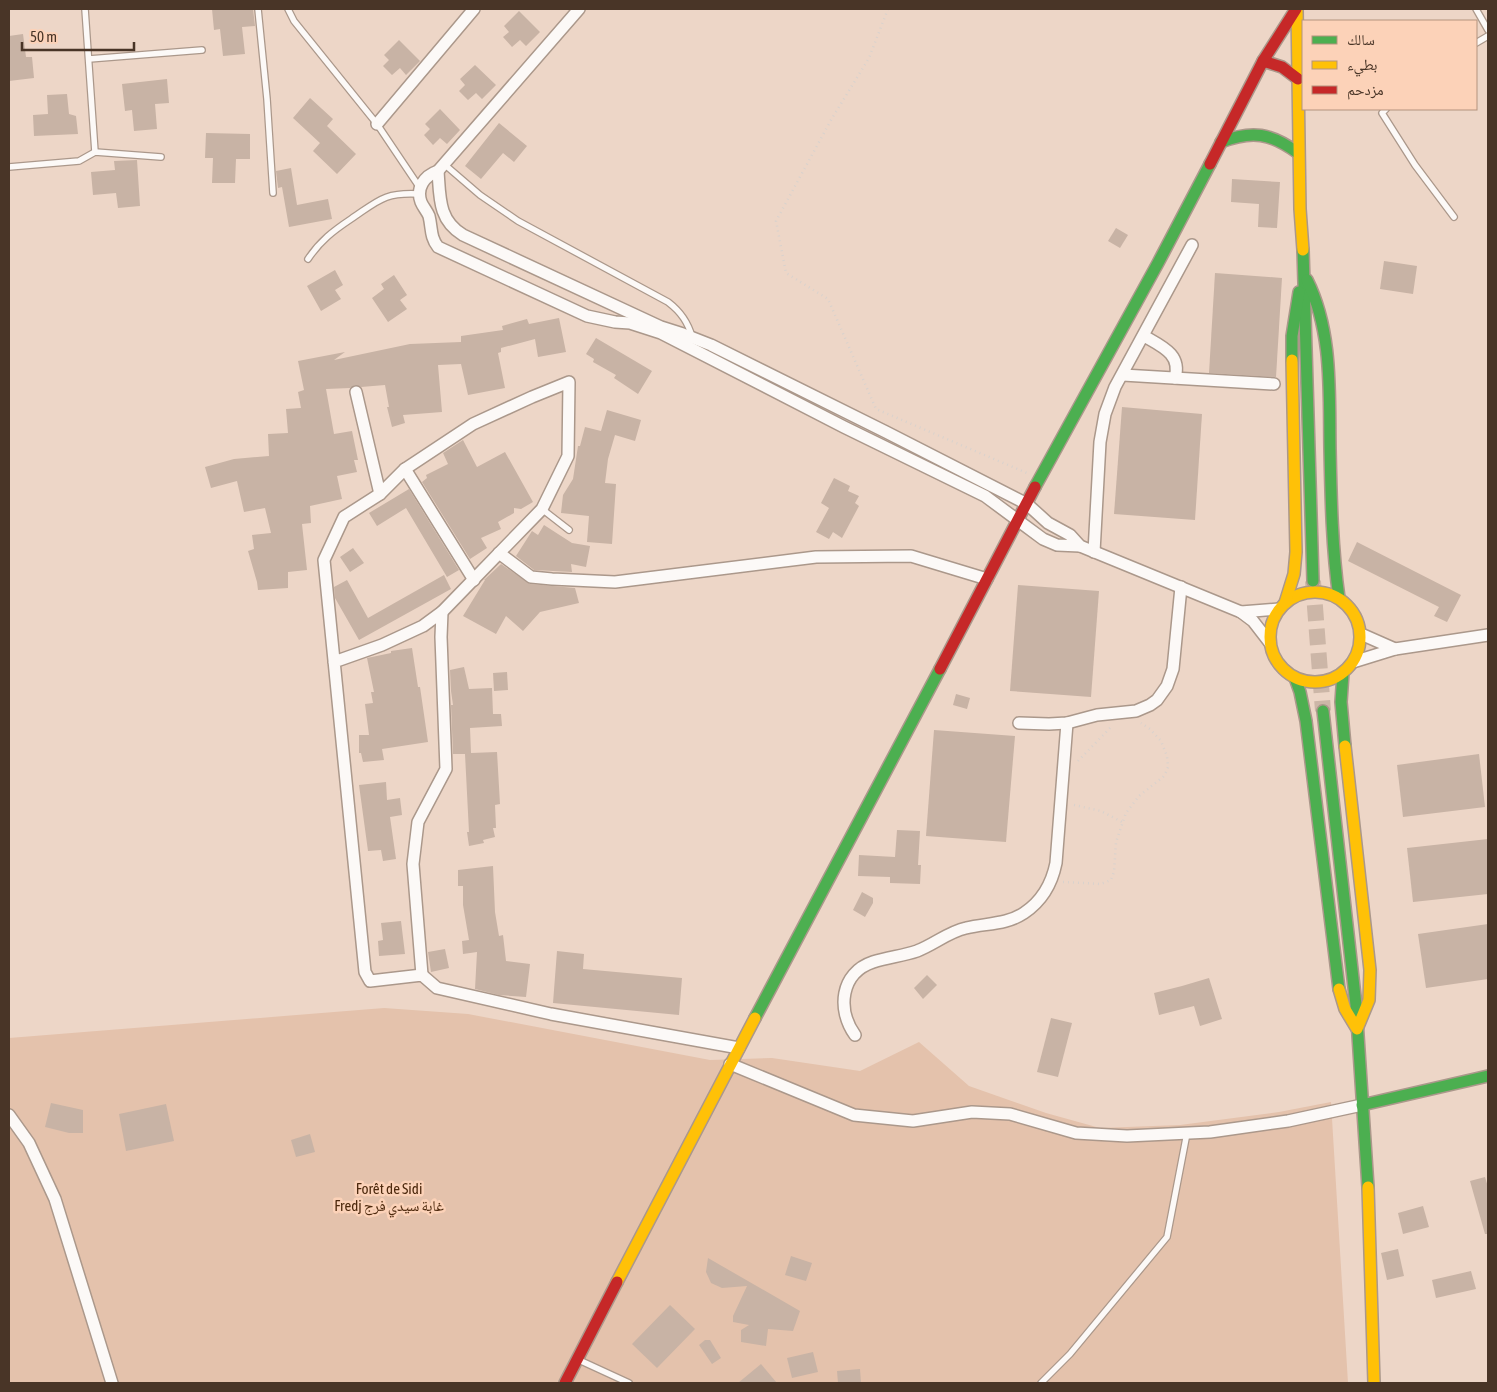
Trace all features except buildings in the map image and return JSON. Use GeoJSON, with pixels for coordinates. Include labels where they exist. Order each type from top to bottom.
{"type":"FeatureCollection","features":[{"type":"Feature","properties":{"kind":"main road"},"geometry":{"type":"LineString","coordinates":[[564,1383],[730,1064],[884,777],[1040,478],[1153,271],[1263,61],[1296,9]]}},
{"type":"Feature","properties":{"kind":"main road"},"geometry":{"type":"LineString","coordinates":[[1296,9],[1298,153],[1305,276],[1312,581]]}},
{"type":"Feature","properties":{"kind":"main road"},"geometry":{"type":"LineString","coordinates":[[1263,61],[1282,66],[1298,79]]}},
{"type":"Feature","properties":{"kind":"main road"},"geometry":{"type":"LineString","coordinates":[[1221,142],[1244,134],[1262,135],[1279,140],[1298,153]]}},
{"type":"Feature","properties":{"kind":"main road"},"geometry":{"type":"LineString","coordinates":[[1305,276],[1318,302],[1324,326],[1328,382],[1334,558],[1339,598]]}},
{"type":"Feature","properties":{"kind":"main road"},"geometry":{"type":"LineString","coordinates":[[1282,606],[1297,595],[1311,591],[1326,592],[1339,598],[1350,607],[1358,620],[1361,634],[1359,649],[1353,662],[1343,673],[1332,679],[1320,682],[1307,682],[1295,678],[1283,669],[1275,657],[1270,643],[1271,628],[1294,574],[1296,558],[1293,330],[1297,299],[1305,276]]}},
{"type":"Feature","properties":{"kind":"main road"},"geometry":{"type":"LineString","coordinates":[[1343,673],[1341,717],[1370,970],[1369,1000],[1358,1029]]}},
{"type":"Feature","properties":{"kind":"main road"},"geometry":{"type":"LineString","coordinates":[[1295,678],[1302,699],[1306,721],[1338,987],[1345,1010],[1358,1029]]}},
{"type":"Feature","properties":{"kind":"main road"},"geometry":{"type":"LineString","coordinates":[[1323,712],[1354,974],[1369,1208],[1374,1383]]}},
{"type":"Feature","properties":{"kind":"main road"},"geometry":{"type":"LineString","coordinates":[[1362,1105],[1488,1076]]}},
{"type":"Feature","properties":{"kind":"street"},"geometry":{"type":"LineString","coordinates":[[377,124],[474,9]]}},
{"type":"Feature","properties":{"kind":"street"},"geometry":{"type":"LineString","coordinates":[[579,9],[441,168],[427,177],[420,191],[421,201],[429,216],[432,235],[438,247],[588,316],[630,323],[661,333],[879,445],[985,496],[1034,534],[1050,543],[1080,546],[1241,612],[1253,621],[1270,643]]}},
{"type":"Feature","properties":{"kind":"street"},"geometry":{"type":"LineString","coordinates":[[441,168],[442,210],[450,225],[456,231],[656,325],[692,337],[886,432],[1027,504],[1048,523],[1070,535],[1080,546]]}},
{"type":"Feature","properties":{"kind":"street"},"geometry":{"type":"LineString","coordinates":[[1094,552],[1102,428],[1110,400],[1192,245]]}},
{"type":"Feature","properties":{"kind":"street"},"geometry":{"type":"LineString","coordinates":[[1144,336],[1171,353],[1177,367],[1175,378]]}},
{"type":"Feature","properties":{"kind":"street"},"geometry":{"type":"LineString","coordinates":[[1123,375],[1274,384]]}},
{"type":"Feature","properties":{"kind":"street"},"geometry":{"type":"LineString","coordinates":[[334,662],[423,626],[442,612],[542,509],[568,456],[569,382],[532,396],[473,424],[406,469],[380,494],[344,517],[324,560],[364,972],[370,981],[422,975]]}},
{"type":"Feature","properties":{"kind":"street"},"geometry":{"type":"LineString","coordinates":[[356,392],[380,494]]}},
{"type":"Feature","properties":{"kind":"street"},"geometry":{"type":"LineString","coordinates":[[844,427],[852,415]]}},
{"type":"Feature","properties":{"kind":"street"},"geometry":{"type":"LineString","coordinates":[[879,445],[886,432]]}},
{"type":"Feature","properties":{"kind":"street"},"geometry":{"type":"LineString","coordinates":[[406,469],[474,580]]}},
{"type":"Feature","properties":{"kind":"street"},"geometry":{"type":"LineString","coordinates":[[499,553],[532,577],[561,580],[615,582],[816,556],[911,556],[987,579]]}},
{"type":"Feature","properties":{"kind":"street"},"geometry":{"type":"LineString","coordinates":[[1019,723],[1067,723],[1097,715],[1136,711],[1157,700],[1167,686],[1173,669],[1181,587]]}},
{"type":"Feature","properties":{"kind":"street"},"geometry":{"type":"LineString","coordinates":[[1241,612],[1261,612],[1282,606]]}},
{"type":"Feature","properties":{"kind":"street"},"geometry":{"type":"LineString","coordinates":[[442,612],[441,637],[446,770],[418,822],[413,864],[422,975],[437,988],[513,1006],[739,1048]]}},
{"type":"Feature","properties":{"kind":"street"},"geometry":{"type":"LineString","coordinates":[[1361,634],[1395,650]]}},
{"type":"Feature","properties":{"kind":"street"},"geometry":{"type":"LineString","coordinates":[[1353,662],[1395,650],[1488,635]]}},
{"type":"Feature","properties":{"kind":"street"},"geometry":{"type":"LineString","coordinates":[[855,1035],[846,1019],[844,1001],[848,984],[858,971],[873,962],[903,956],[919,950],[957,930],[997,924],[1015,918],[1031,909],[1049,887],[1056,863],[1067,723]]}},
{"type":"Feature","properties":{"kind":"street"},"geometry":{"type":"LineString","coordinates":[[730,1064],[854,1115],[913,1121],[972,1112],[1010,1114],[1076,1133],[1127,1136],[1210,1132],[1288,1120],[1362,1105]]}},
{"type":"Feature","properties":{"kind":"street"},"geometry":{"type":"LineString","coordinates":[[9,1115],[29,1144],[55,1199],[112,1383]]}},
{"type":"Feature","properties":{"kind":"lane"},"geometry":{"type":"LineString","coordinates":[[86,9],[95,152]]}},
{"type":"Feature","properties":{"kind":"lane"},"geometry":{"type":"LineString","coordinates":[[258,9],[267,98],[272,193]]}},
{"type":"Feature","properties":{"kind":"lane"},"geometry":{"type":"LineString","coordinates":[[288,9],[294,22],[377,124],[420,191],[398,194],[372,203],[328,235],[308,260]]}},
{"type":"Feature","properties":{"kind":"lane"},"geometry":{"type":"LineString","coordinates":[[1476,9],[1488,30]]}},
{"type":"Feature","properties":{"kind":"lane"},"geometry":{"type":"LineString","coordinates":[[1477,42],[1488,36]]}},
{"type":"Feature","properties":{"kind":"lane"},"geometry":{"type":"LineString","coordinates":[[89,59],[202,50]]}},
{"type":"Feature","properties":{"kind":"lane"},"geometry":{"type":"LineString","coordinates":[[1385,110],[1382,113],[1415,165],[1454,217]]}},
{"type":"Feature","properties":{"kind":"lane"},"geometry":{"type":"LineString","coordinates":[[9,167],[79,161],[95,152],[161,157]]}},
{"type":"Feature","properties":{"kind":"lane"},"geometry":{"type":"LineString","coordinates":[[441,168],[518,221],[668,302],[683,315],[692,337]]}},
{"type":"Feature","properties":{"kind":"lane"},"geometry":{"type":"LineString","coordinates":[[542,509],[568,530]]}},
{"type":"Feature","properties":{"kind":"lane"},"geometry":{"type":"LineString","coordinates":[[1041,1383],[1070,1354],[1167,1237],[1187,1132]]}},
{"type":"Feature","properties":{"kind":"lane"},"geometry":{"type":"LineString","coordinates":[[577,1359],[629,1383]]}},
{"type":"Feature","properties":{"kind":"path"},"geometry":{"type":"LineString","coordinates":[[888,9],[869,58],[831,120],[776,221],[786,273],[828,299],[876,409],[1040,478]]}},
{"type":"Feature","properties":{"kind":"path"},"geometry":{"type":"LineString","coordinates":[[1063,776],[1124,713]]}},
{"type":"Feature","properties":{"kind":"path"},"geometry":{"type":"LineString","coordinates":[[1052,878],[1065,883],[1101,884],[1108,883],[1113,877],[1116,842],[1122,822],[1139,796],[1162,777],[1168,767],[1167,756],[1161,741],[1150,729],[1140,722],[1135,722]]}},
{"type":"Feature","properties":{"kind":"path"},"geometry":{"type":"LineString","coordinates":[[1061,804],[1090,808],[1122,822]]}},
{"type":"Feature","properties":{"kind":"green space","name":"Forêt de Sidi Fredj غابة سيدي فرج"},"geometry":{"type":"Polygon","coordinates":[[[384,1008],[468,1014],[710,1060],[772,1058],[860,1071],[919,1042],[969,1086],[1046,1113],[1100,1128],[1180,1125],[1279,1112],[1331,1102],[1348,1383],[9,1383],[9,1038],[384,1008]]]}},
{"type":"Feature","properties":{"kind":"tunnel"},"geometry":{"type":"LineString","coordinates":[[1313,581],[1323,711]]}},
{"type":"Feature","properties":{"kind":"traffic: fast"},"geometry":{"type":"LineString","coordinates":[[1221,142],[1242,136],[1261,136],[1279,141],[1298,153]]}},
{"type":"Feature","properties":{"kind":"traffic: fast"},"geometry":{"type":"LineString","coordinates":[[1035,487],[1210,164]]}},
{"type":"Feature","properties":{"kind":"traffic: fast"},"geometry":{"type":"LineString","coordinates":[[1303,250],[1313,581]]}},
{"type":"Feature","properties":{"kind":"traffic: fast"},"geometry":{"type":"LineString","coordinates":[[1307,280],[1321,320],[1328,363],[1332,524],[1339,598]]}},
{"type":"Feature","properties":{"kind":"traffic: fast"},"geometry":{"type":"LineString","coordinates":[[1292,360],[1292,336],[1299,292]]}},
{"type":"Feature","properties":{"kind":"traffic: fast"},"geometry":{"type":"LineString","coordinates":[[755,1018],[940,669]]}},
{"type":"Feature","properties":{"kind":"traffic: fast"},"geometry":{"type":"LineString","coordinates":[[1343,673],[1341,702],[1345,746]]}},
{"type":"Feature","properties":{"kind":"traffic: fast"},"geometry":{"type":"LineString","coordinates":[[1295,678],[1306,721],[1339,989]]}},
{"type":"Feature","properties":{"kind":"traffic: fast"},"geometry":{"type":"LineString","coordinates":[[1323,711],[1356,1005],[1368,1187]]}},
{"type":"Feature","properties":{"kind":"traffic: fast"},"geometry":{"type":"LineString","coordinates":[[1362,1105],[1488,1076]]}},
{"type":"Feature","properties":{"kind":"traffic: slow"},"geometry":{"type":"LineString","coordinates":[[1297,9],[1300,209],[1303,250]]}},
{"type":"Feature","properties":{"kind":"traffic: slow"},"geometry":{"type":"LineString","coordinates":[[1285,603],[1294,574],[1296,552],[1292,360]]}},
{"type":"Feature","properties":{"kind":"traffic: slow"},"geometry":{"type":"LineString","coordinates":[[1315,592],[1332,595],[1347,605],[1357,620],[1360,637],[1357,654],[1347,669],[1332,679],[1315,682],[1298,679],[1283,669],[1273,654],[1270,637],[1273,620],[1283,605],[1298,595],[1315,592]]}},
{"type":"Feature","properties":{"kind":"traffic: slow"},"geometry":{"type":"LineString","coordinates":[[1339,989],[1345,1009],[1357,1029],[1369,1000],[1370,970],[1345,746]]}},
{"type":"Feature","properties":{"kind":"traffic: slow"},"geometry":{"type":"LineString","coordinates":[[617,1282],[755,1018]]}},
{"type":"Feature","properties":{"kind":"traffic: slow"},"geometry":{"type":"LineString","coordinates":[[1368,1187],[1374,1383]]}},
{"type":"Feature","properties":{"kind":"traffic: jam"},"geometry":{"type":"LineString","coordinates":[[1210,164],[1263,61],[1296,9]]}},
{"type":"Feature","properties":{"kind":"traffic: jam"},"geometry":{"type":"LineString","coordinates":[[1263,61],[1282,67],[1298,79]]}},
{"type":"Feature","properties":{"kind":"traffic: jam"},"geometry":{"type":"LineString","coordinates":[[940,669],[1035,487]]}},
{"type":"Feature","properties":{"kind":"traffic: jam"},"geometry":{"type":"LineString","coordinates":[[565,1383],[617,1282]]}}]}
